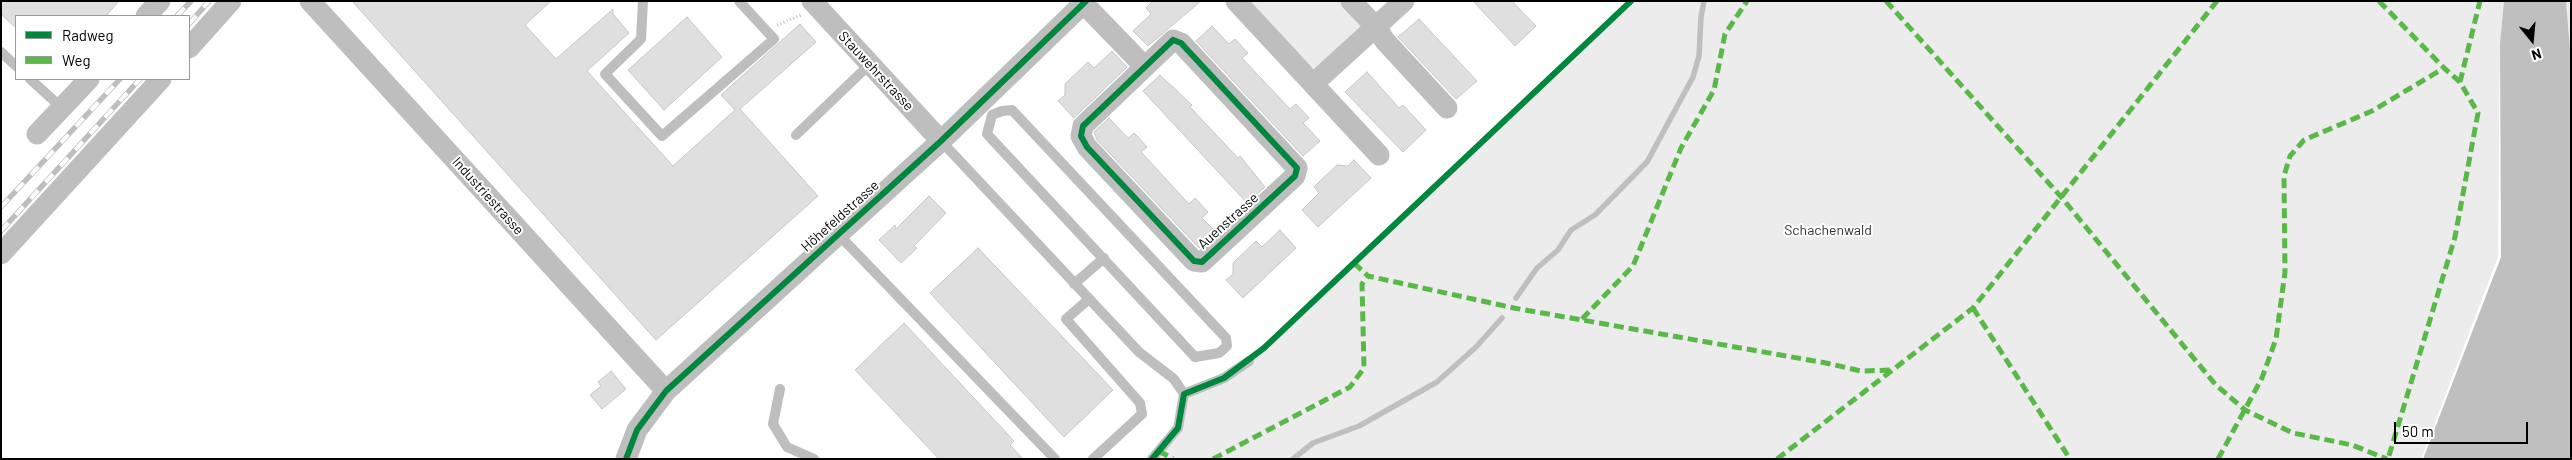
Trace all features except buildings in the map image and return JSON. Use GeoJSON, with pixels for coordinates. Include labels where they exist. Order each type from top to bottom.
{"type":"FeatureCollection","features":[{"type":"Feature","properties":{"kind":"street"},"geometry":{"type":"LineString","coordinates":[[147,15],[160,1]]}},
{"type":"Feature","properties":{"kind":"street"},"geometry":{"type":"LineString","coordinates":[[190,47],[231,1]]}},
{"type":"Feature","properties":{"kind":"street","name":"Industriestrasse"},"geometry":{"type":"LineString","coordinates":[[310,1],[666,391]]}},
{"type":"Feature","properties":{"kind":"street"},"geometry":{"type":"LineString","coordinates":[[1236,1],[1379,155]]}},
{"type":"Feature","properties":{"kind":"street"},"geometry":{"type":"LineString","coordinates":[[1352,1],[1376,27],[1385,42],[1447,108]]}},
{"type":"Feature","properties":{"kind":"street"},"geometry":{"type":"LineString","coordinates":[[1313,84],[1404,1]]}},
{"type":"Feature","properties":{"kind":"street"},"geometry":{"type":"LineString","coordinates":[[1085,2],[1145,67]]}},
{"type":"Feature","properties":{"kind":"street","name":"Höhefeldstrasse"},"geometry":{"type":"LineString","coordinates":[[626,459],[637,430],[666,391],[941,141],[1085,2]]}},
{"type":"Feature","properties":{"kind":"street","name":"Stauwehrstrasse"},"geometry":{"type":"LineString","coordinates":[[815,5],[941,141]]}},
{"type":"Feature","properties":{"kind":"street","name":"Auenstrasse"},"geometry":{"type":"LineString","coordinates":[[1173,40],[1181,43],[1297,168],[1295,176],[1202,262],[1194,261],[1087,147],[1081,136],[1083,126],[1145,67],[1173,40]]}},
{"type":"Feature","properties":{"kind":"street"},"geometry":{"type":"LineString","coordinates":[[37,134],[88,80]]}},
{"type":"Feature","properties":{"kind":"street"},"geometry":{"type":"LineString","coordinates":[[1,254],[160,80]]}},
{"type":"Feature","properties":{"kind":"lane"},"geometry":{"type":"LineString","coordinates":[[643,1],[641,39],[605,74],[662,136],[774,40],[739,1]]}},
{"type":"Feature","properties":{"kind":"lane"},"geometry":{"type":"LineString","coordinates":[[1,52],[15,65]]}},
{"type":"Feature","properties":{"kind":"lane"},"geometry":{"type":"LineString","coordinates":[[796,135],[870,64]]}},
{"type":"Feature","properties":{"kind":"lane"},"geometry":{"type":"LineString","coordinates":[[31,80],[62,108]]}},
{"type":"Feature","properties":{"kind":"lane"},"geometry":{"type":"LineString","coordinates":[[1012,110],[1226,338],[1227,346],[1219,353],[1194,357],[1104,258],[987,134],[992,115],[1012,110]]}},
{"type":"Feature","properties":{"kind":"lane"},"geometry":{"type":"LineString","coordinates":[[941,141],[1139,352],[1174,378],[1184,394],[1178,428],[1152,459]]}},
{"type":"Feature","properties":{"kind":"lane"},"geometry":{"type":"LineString","coordinates":[[838,234],[1056,459]]}},
{"type":"Feature","properties":{"kind":"lane"},"geometry":{"type":"LineString","coordinates":[[1074,284],[1104,258]]}},
{"type":"Feature","properties":{"kind":"lane"},"geometry":{"type":"LineString","coordinates":[[1089,299],[1066,319],[1140,402],[1142,414],[1094,459]]}},
{"type":"Feature","properties":{"kind":"lane"},"geometry":{"type":"LineString","coordinates":[[1184,394],[1224,378],[1249,361]]}},
{"type":"Feature","properties":{"kind":"lane"},"geometry":{"type":"LineString","coordinates":[[780,389],[773,424],[787,446],[814,459]]}},
{"type":"Feature","properties":{"kind":"path"},"geometry":{"type":"LineString","coordinates":[[764,29],[815,5]]}},
{"type":"Feature","properties":{"kind":"green space"},"geometry":{"type":"Polygon","coordinates":[[[1248,1],[1342,1],[1366,28],[1317,72],[1248,1]]]}},
{"type":"Feature","properties":{"kind":"green space","name":"Schachenwald"},"geometry":{"type":"Polygon","coordinates":[[[1631,1],[2504,1],[2500,43],[2498,257],[2421,459],[1152,459],[1178,428],[1184,394],[1249,361],[1264,348],[1631,1]]]}},
{"type":"Feature","properties":{"kind":"green space"},"geometry":{"type":"Polygon","coordinates":[[[2566,1],[2571,1],[2570,64],[2566,1]]]}},
{"type":"Feature","properties":{"kind":"shaded area"},"geometry":{"type":"Polygon","coordinates":[[[2504,1],[2566,1],[2571,63],[2571,459],[2423,459],[2501,257],[2500,43],[2504,1]]]}},
{"type":"Feature","properties":{"kind":"waterway"},"geometry":{"type":"LineString","coordinates":[[1516,298],[1537,268],[1558,250],[1571,230],[1595,215],[1647,162],[1693,77],[1699,56],[1701,17],[1704,1]]}},
{"type":"Feature","properties":{"kind":"waterway"},"geometry":{"type":"LineString","coordinates":[[1293,459],[1313,443],[1359,426],[1437,382],[1476,347],[1502,318]]}},
{"type":"Feature","properties":{"kind":"railway"},"geometry":{"type":"LineString","coordinates":[[178,15],[191,1]]}},
{"type":"Feature","properties":{"kind":"railway"},"geometry":{"type":"LineString","coordinates":[[190,23],[209,1]]}},
{"type":"Feature","properties":{"kind":"railway"},"geometry":{"type":"LineString","coordinates":[[1,207],[119,80]]}},
{"type":"Feature","properties":{"kind":"railway"},"geometry":{"type":"LineString","coordinates":[[1,231],[139,80]]}},
{"type":"Feature","properties":{"kind":"marked path"},"geometry":{"type":"LineString","coordinates":[[1582,319],[1633,266],[1681,148],[1714,90],[1725,34],[1747,1]]}},
{"type":"Feature","properties":{"kind":"marked path"},"geometry":{"type":"LineString","coordinates":[[1886,1],[2062,198],[2215,384],[2245,410],[2293,433],[2352,445],[2387,459]]}},
{"type":"Feature","properties":{"kind":"marked path"},"geometry":{"type":"LineString","coordinates":[[1777,459],[1973,308],[2217,1]]}},
{"type":"Feature","properties":{"kind":"marked path"},"geometry":{"type":"LineString","coordinates":[[2379,1],[2460,82],[2478,113],[2455,237],[2388,459]]}},
{"type":"Feature","properties":{"kind":"marked path"},"geometry":{"type":"LineString","coordinates":[[2460,82],[2480,1]]}},
{"type":"Feature","properties":{"kind":"marked path"},"geometry":{"type":"LineString","coordinates":[[2218,459],[2262,378],[2276,339],[2285,272],[2284,176],[2290,156],[2304,140],[2372,111],[2444,68]]}},
{"type":"Feature","properties":{"kind":"marked path"},"geometry":{"type":"LineString","coordinates":[[1354,263],[1368,276],[1514,308],[1826,363],[1861,371],[1892,370]]}},
{"type":"Feature","properties":{"kind":"marked path"},"geometry":{"type":"LineString","coordinates":[[1213,459],[1350,387],[1364,368],[1362,284],[1368,276]]}},
{"type":"Feature","properties":{"kind":"marked path"},"geometry":{"type":"LineString","coordinates":[[1973,308],[2070,459]]}},
{"type":"Feature","properties":{"kind":"marked path"},"geometry":{"type":"LineString","coordinates":[[1159,451],[1173,459]]}},
{"type":"Feature","properties":{"kind":"cycle path"},"geometry":{"type":"LineString","coordinates":[[626,459],[637,430],[666,391],[941,141],[1086,1]]}},
{"type":"Feature","properties":{"kind":"cycle path"},"geometry":{"type":"LineString","coordinates":[[1152,459],[1178,428],[1184,394],[1224,378],[1264,348],[1631,1]]}},
{"type":"Feature","properties":{"kind":"cycle path"},"geometry":{"type":"LineString","coordinates":[[1173,40],[1181,43],[1297,168],[1295,176],[1202,262],[1194,261],[1087,147],[1081,136],[1083,126],[1173,40]]}}]}
